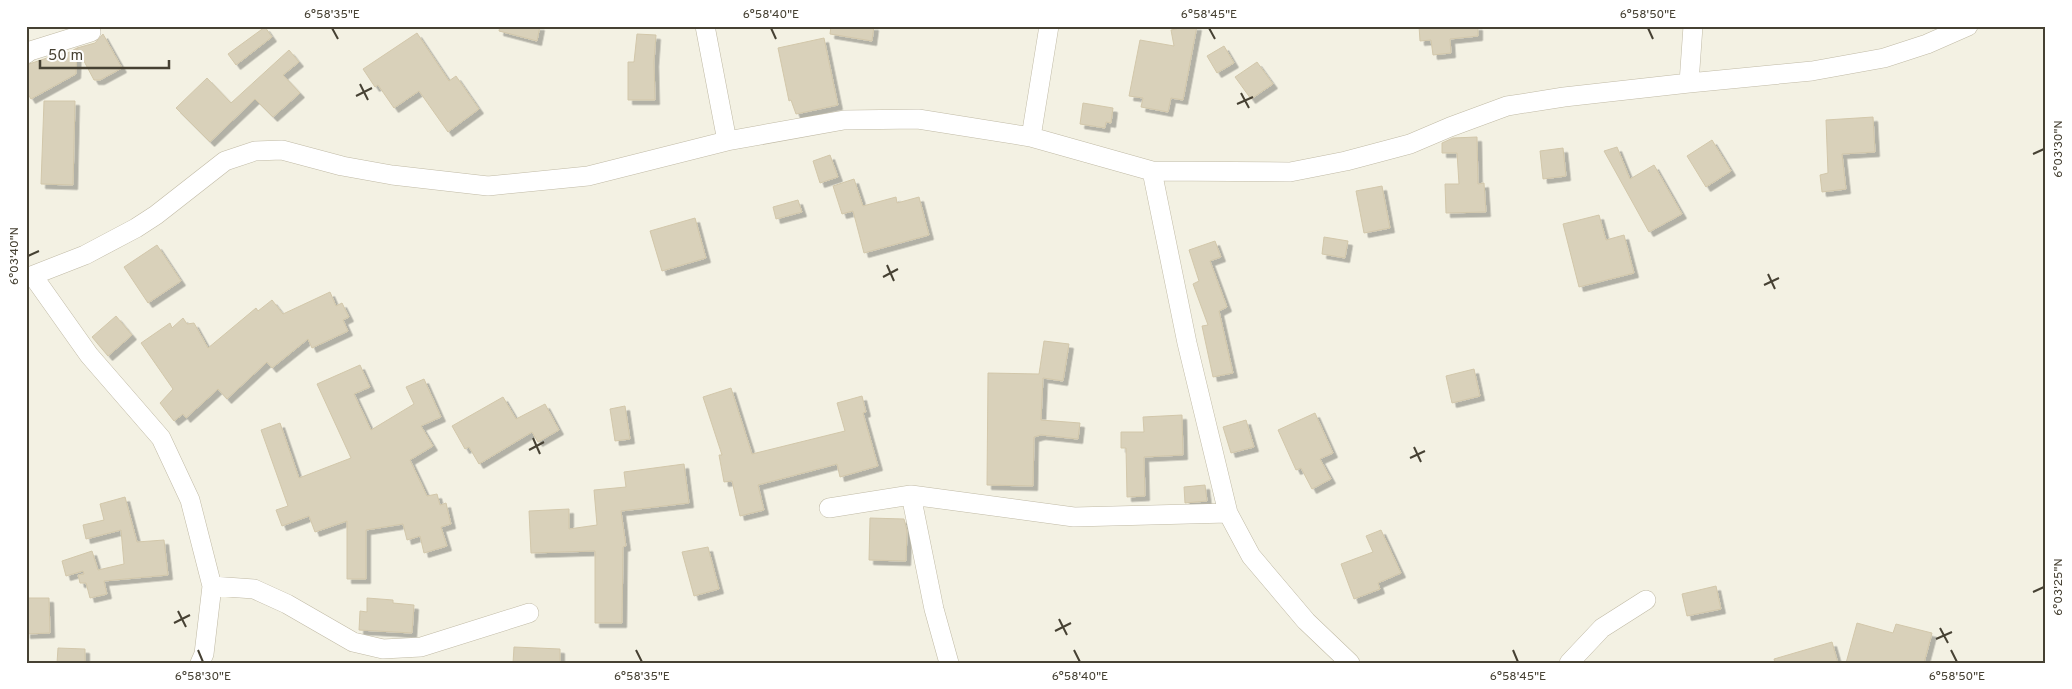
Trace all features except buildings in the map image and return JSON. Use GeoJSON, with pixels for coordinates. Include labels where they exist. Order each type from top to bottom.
{"type":"FeatureCollection","features":[{"type":"Feature","properties":{"kind":"street"},"geometry":{"type":"LineString","coordinates":[[705,26],[727,141]]}},
{"type":"Feature","properties":{"kind":"street"},"geometry":{"type":"LineString","coordinates":[[1031,137],[1049,26]]}},
{"type":"Feature","properties":{"kind":"street"},"geometry":{"type":"LineString","coordinates":[[1689,83],[1693,26]]}},
{"type":"Feature","properties":{"kind":"street"},"geometry":{"type":"LineString","coordinates":[[200,663],[204,654],[212,586],[190,500],[162,438],[90,355],[30,277],[85,255],[136,228],[156,215],[225,161],[255,151],[282,150],[342,166],[392,175],[488,186],[588,176],[727,141],[844,120],[918,118],[1031,137],[1152,171],[1290,172],[1346,161],[1410,144],[1507,106],[1689,83],[1812,71],[1884,58],[1927,44],[1968,26]]}},
{"type":"Feature","properties":{"kind":"street"},"geometry":{"type":"LineString","coordinates":[[26,54],[30,51],[91,32]]}},
{"type":"Feature","properties":{"kind":"street"},"geometry":{"type":"LineString","coordinates":[[1152,171],[1187,343],[1228,513],[1251,556],[1306,621],[1350,663]]}},
{"type":"Feature","properties":{"kind":"street"},"geometry":{"type":"LineString","coordinates":[[829,508],[911,495],[1074,517],[1228,513]]}},
{"type":"Feature","properties":{"kind":"street"},"geometry":{"type":"LineString","coordinates":[[911,495],[934,609],[949,663]]}},
{"type":"Feature","properties":{"kind":"street"},"geometry":{"type":"LineString","coordinates":[[212,586],[254,589],[287,604],[353,642],[383,649],[421,647],[529,613]]}},
{"type":"Feature","properties":{"kind":"street"},"geometry":{"type":"LineString","coordinates":[[1569,663],[1602,628],[1646,600]]}}]}
